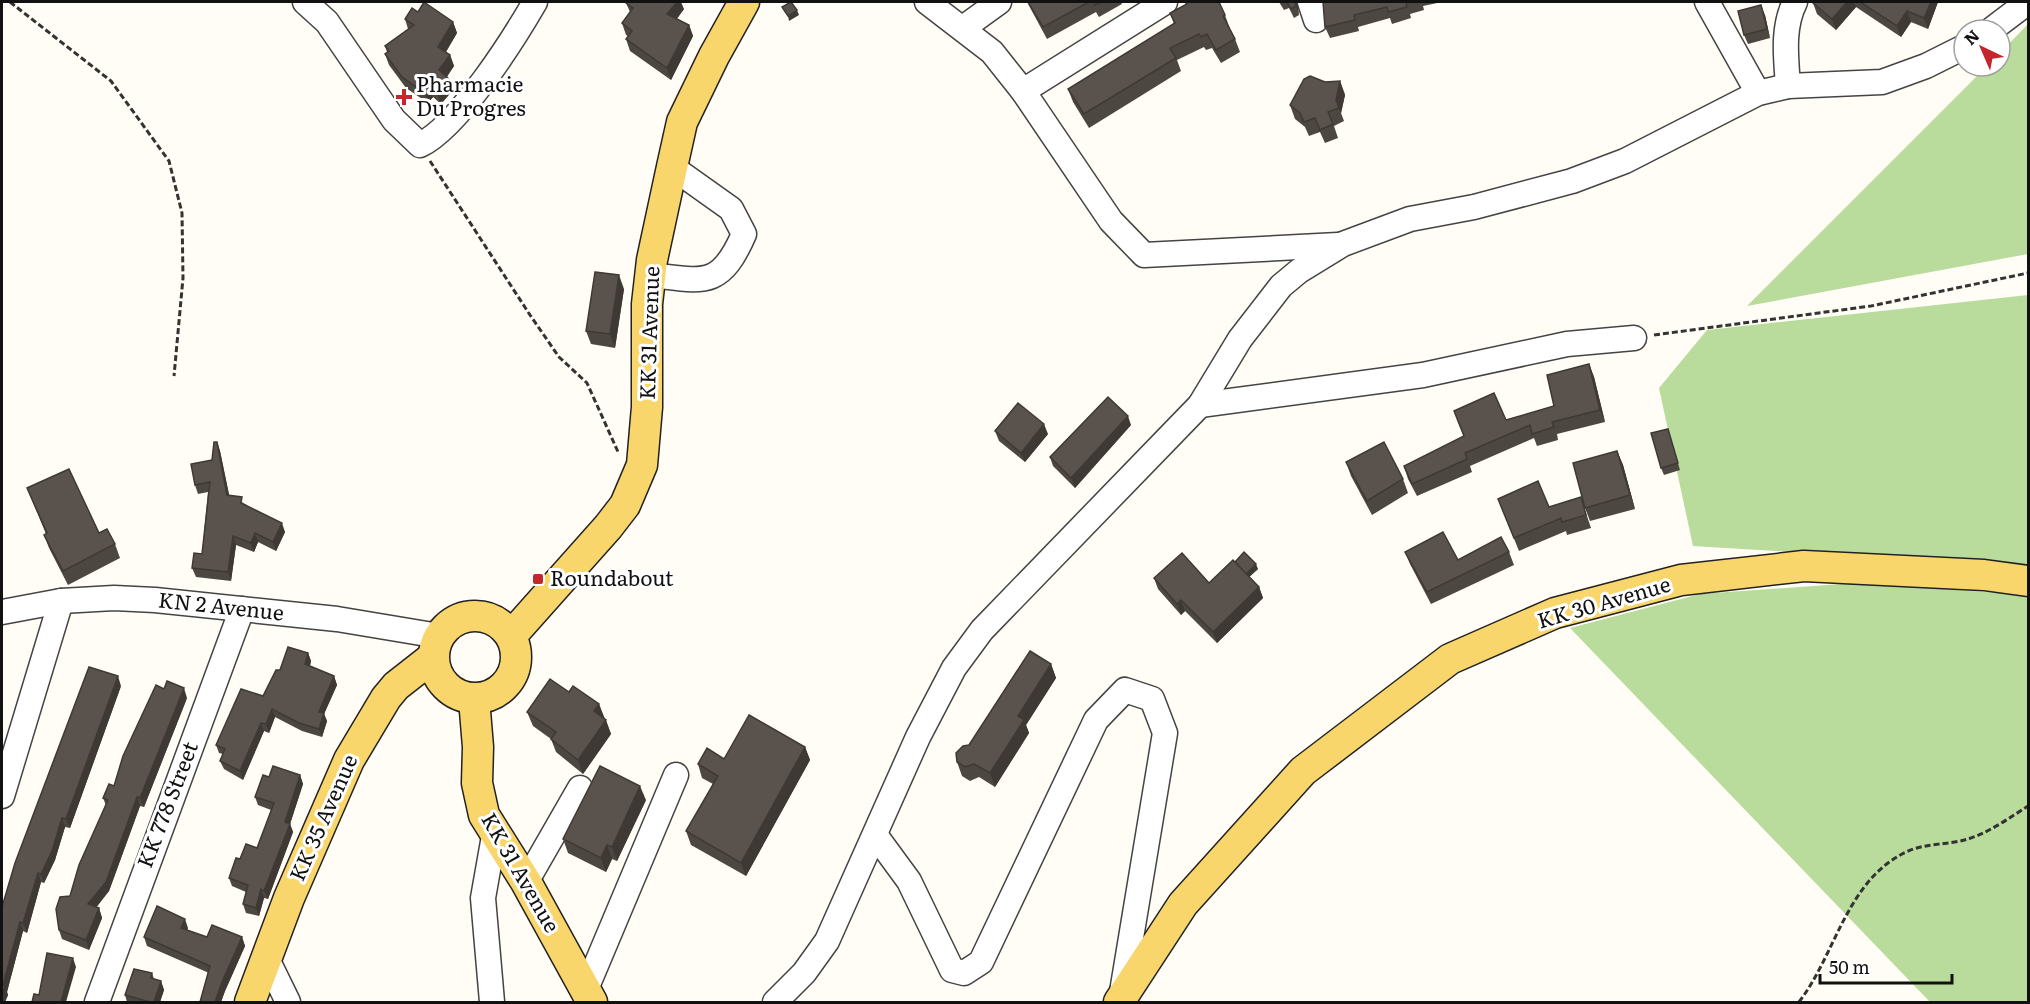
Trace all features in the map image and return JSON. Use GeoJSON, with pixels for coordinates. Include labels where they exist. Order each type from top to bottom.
{"type":"FeatureCollection","features":[{"type":"Feature","properties":{"kind":"main road","name":"KK 31 Avenue"},"geometry":{"type":"LineString","coordinates":[[511,636],[609,527],[625,505],[642,465],[647,407],[647,304],[650,275],[672,167],[682,122],[714,56],[744,2]]}},
{"type":"Feature","properties":{"kind":"main road","name":"KK 30 Avenue"},"geometry":{"type":"LineString","coordinates":[[1120,1002],[1183,904],[1303,771],[1450,659],[1555,613],[1681,580],[1804,566],[1984,575],[2028,581]]}},
{"type":"Feature","properties":{"kind":"main road"},"geometry":{"type":"LineString","coordinates":[[475,616],[496,621],[511,636],[516,657],[511,678],[495,693],[474,699],[454,693],[439,678],[436,647],[454,621],[475,616]]}},
{"type":"Feature","properties":{"kind":"main road","name":"KK 35 Avenue"},"geometry":{"type":"LineString","coordinates":[[250,1002],[289,898],[344,770],[364,731],[396,686],[436,647]]}},
{"type":"Feature","properties":{"kind":"main road","name":"KK 31 Avenue"},"geometry":{"type":"LineString","coordinates":[[474,699],[478,797],[494,836],[526,882],[589,996]]}},
{"type":"Feature","properties":{"kind":"street"},"geometry":{"type":"LineString","coordinates":[[305,2],[327,22],[394,120],[420,145],[433,139],[457,115],[508,46],[535,2]]}},
{"type":"Feature","properties":{"kind":"street"},"geometry":{"type":"LineString","coordinates":[[927,2],[992,52],[1023,91],[1111,221],[1144,255],[1343,244]]}},
{"type":"Feature","properties":{"kind":"street"},"geometry":{"type":"LineString","coordinates":[[963,28],[999,2]]}},
{"type":"Feature","properties":{"kind":"street"},"geometry":{"type":"LineString","coordinates":[[1023,91],[1165,2]]}},
{"type":"Feature","properties":{"kind":"street"},"geometry":{"type":"LineString","coordinates":[[1707,2],[1758,93]]}},
{"type":"Feature","properties":{"kind":"street"},"geometry":{"type":"LineString","coordinates":[[1788,86],[1785,47],[1788,16],[1795,2]]}},
{"type":"Feature","properties":{"kind":"street"},"geometry":{"type":"LineString","coordinates":[[2007,18],[2028,2]]}},
{"type":"Feature","properties":{"kind":"street"},"geometry":{"type":"LineString","coordinates":[[775,1002],[804,973],[827,941],[876,836],[918,736],[949,677],[982,630],[1200,405],[1240,339],[1268,301],[1299,271],[1343,244],[1410,219],[1474,207],[1572,181],[1625,161],[1758,93],[1788,86],[1882,82],[1926,66],[1952,53]]}},
{"type":"Feature","properties":{"kind":"street"},"geometry":{"type":"LineString","coordinates":[[650,275],[694,280],[722,273],[733,259],[744,234],[731,209],[672,167]]}},
{"type":"Feature","properties":{"kind":"street"},"geometry":{"type":"LineString","coordinates":[[1200,405],[1423,375],[1567,344],[1634,338]]}},
{"type":"Feature","properties":{"kind":"street","name":"KN 2 Avenue"},"geometry":{"type":"LineString","coordinates":[[2,612],[61,602],[114,598],[193,602],[337,619],[436,647]]}},
{"type":"Feature","properties":{"kind":"street"},"geometry":{"type":"LineString","coordinates":[[2,795],[61,602]]}},
{"type":"Feature","properties":{"kind":"street","name":"KK 778 Street"},"geometry":{"type":"LineString","coordinates":[[97,1002],[242,609]]}},
{"type":"Feature","properties":{"kind":"street"},"geometry":{"type":"LineString","coordinates":[[876,836],[909,881],[952,969],[964,973],[981,962],[1096,720],[1125,690],[1152,699],[1165,733],[1120,1002]]}},
{"type":"Feature","properties":{"kind":"street"},"geometry":{"type":"LineString","coordinates":[[589,996],[676,775]]}},
{"type":"Feature","properties":{"kind":"street"},"geometry":{"type":"LineString","coordinates":[[526,882],[580,788]]}},
{"type":"Feature","properties":{"kind":"street"},"geometry":{"type":"LineString","coordinates":[[492,1002],[483,898],[494,836]]}},
{"type":"Feature","properties":{"kind":"street"},"geometry":{"type":"LineString","coordinates":[[267,959],[288,1002]]}},
{"type":"Feature","properties":{"kind":"path"},"geometry":{"type":"LineString","coordinates":[[10,2],[111,81],[169,161],[182,213],[183,278],[174,376]]}},
{"type":"Feature","properties":{"kind":"path"},"geometry":{"type":"LineString","coordinates":[[420,145],[559,357],[587,383],[620,456]]}},
{"type":"Feature","properties":{"kind":"path"},"geometry":{"type":"LineString","coordinates":[[1634,338],[1871,306],[2028,273]]}},
{"type":"Feature","properties":{"kind":"path"},"geometry":{"type":"LineString","coordinates":[[1799,1002],[1816,981],[1851,905],[1875,874],[1906,851],[1970,839],[2028,806]]}},
{"type":"Feature","properties":{"kind":"green space"},"geometry":{"type":"Polygon","coordinates":[[[2028,24],[2028,254],[1747,306],[1975,78],[2012,78],[2012,41],[2028,24]]]}},
{"type":"Feature","properties":{"kind":"green space"},"geometry":{"type":"Polygon","coordinates":[[[2028,295],[2028,566],[1693,546],[1659,388],[1707,330],[2028,295]]]}},
{"type":"Feature","properties":{"kind":"green space"},"geometry":{"type":"Polygon","coordinates":[[[1856,583],[2028,595],[2028,1002],[1930,1002],[1570,628],[1700,594],[1856,583]]]}},
{"type":"Feature","properties":{"kind":"building"},"geometry":{"type":"Polygon","coordinates":[[[424,2],[453,22],[438,47],[450,55],[439,70],[449,79],[437,93],[429,85],[424,92],[402,77],[385,54],[389,51],[385,46],[414,25],[405,19],[412,8],[418,12],[424,2]]]}},
{"type":"Feature","properties":{"kind":"building"},"geometry":{"type":"Polygon","coordinates":[[[627,2],[677,2],[667,14],[689,25],[667,68],[626,39],[632,31],[622,23],[633,8],[627,2]]]}},
{"type":"Feature","properties":{"kind":"building"},"geometry":{"type":"Polygon","coordinates":[[[791,2],[797,10],[788,16],[782,7],[791,2]]]}},
{"type":"Feature","properties":{"kind":"building"},"geometry":{"type":"Polygon","coordinates":[[[1028,2],[1089,2],[1043,27],[1028,2]]]}},
{"type":"Feature","properties":{"kind":"building"},"geometry":{"type":"Polygon","coordinates":[[[1186,2],[1219,2],[1225,15],[1223,16],[1235,39],[1216,50],[1207,34],[1201,37],[1199,34],[1170,48],[1176,58],[1084,114],[1068,89],[1175,23],[1170,13],[1187,4],[1186,2]]]}},
{"type":"Feature","properties":{"kind":"building"},"geometry":{"type":"Polygon","coordinates":[[[1287,2],[1295,2],[1296,6],[1291,9],[1287,2]]]}},
{"type":"Feature","properties":{"kind":"building"},"geometry":{"type":"Polygon","coordinates":[[[1323,2],[1406,2],[1407,7],[1388,12],[1387,7],[1354,15],[1355,20],[1325,27],[1323,2]]]}},
{"type":"Feature","properties":{"kind":"building"},"geometry":{"type":"Polygon","coordinates":[[[1814,2],[1847,2],[1832,19],[1814,2]]]}},
{"type":"Feature","properties":{"kind":"building"},"geometry":{"type":"Polygon","coordinates":[[[1860,2],[1931,2],[1924,18],[1907,11],[1897,26],[1860,2]]]}},
{"type":"Feature","properties":{"kind":"building"},"geometry":{"type":"Polygon","coordinates":[[[1761,5],[1767,29],[1744,35],[1738,11],[1761,5]]]}},
{"type":"Feature","properties":{"kind":"building"},"geometry":{"type":"Polygon","coordinates":[[[1310,76],[1325,82],[1340,81],[1336,100],[1339,108],[1328,112],[1333,124],[1320,130],[1315,118],[1304,122],[1300,113],[1290,105],[1304,79],[1310,76]]]}},
{"type":"Feature","properties":{"kind":"building"},"geometry":{"type":"Polygon","coordinates":[[[595,272],[619,275],[610,334],[586,331],[595,272]]]}},
{"type":"Feature","properties":{"kind":"building"},"geometry":{"type":"Polygon","coordinates":[[[1589,364],[1600,410],[1552,422],[1554,427],[1532,434],[1530,425],[1465,453],[1467,459],[1412,484],[1404,466],[1464,436],[1454,411],[1494,393],[1506,420],[1554,406],[1547,375],[1589,364]]]}},
{"type":"Feature","properties":{"kind":"building"},"geometry":{"type":"Polygon","coordinates":[[[1108,397],[1128,416],[1071,478],[1050,457],[1108,397]]]}},
{"type":"Feature","properties":{"kind":"building"},"geometry":{"type":"Polygon","coordinates":[[[1018,403],[1044,424],[1021,453],[995,431],[1018,403]]]}},
{"type":"Feature","properties":{"kind":"building"},"geometry":{"type":"Polygon","coordinates":[[[1668,429],[1678,463],[1661,468],[1651,433],[1668,429]]]}},
{"type":"Feature","properties":{"kind":"building"},"geometry":{"type":"Polygon","coordinates":[[[214,442],[217,442],[227,495],[242,497],[241,503],[282,523],[273,542],[255,533],[251,543],[233,536],[228,572],[192,568],[194,553],[202,554],[210,482],[195,485],[191,464],[212,460],[214,442]]]}},
{"type":"Feature","properties":{"kind":"building"},"geometry":{"type":"Polygon","coordinates":[[[1384,442],[1403,479],[1367,501],[1346,462],[1384,442]]]}},
{"type":"Feature","properties":{"kind":"building"},"geometry":{"type":"Polygon","coordinates":[[[1617,451],[1630,495],[1585,508],[1573,463],[1617,451]]]}},
{"type":"Feature","properties":{"kind":"building"},"geometry":{"type":"Polygon","coordinates":[[[69,469],[99,533],[107,529],[115,544],[63,571],[44,535],[47,533],[27,488],[69,469]]]}},
{"type":"Feature","properties":{"kind":"building"},"geometry":{"type":"Polygon","coordinates":[[[1538,481],[1549,507],[1581,497],[1586,515],[1562,522],[1561,518],[1514,538],[1498,499],[1538,481]]]}},
{"type":"Feature","properties":{"kind":"building"},"geometry":{"type":"Polygon","coordinates":[[[1443,532],[1458,560],[1501,537],[1509,552],[1427,592],[1405,552],[1443,532]]]}},
{"type":"Feature","properties":{"kind":"building"},"geometry":{"type":"Polygon","coordinates":[[[1244,552],[1256,564],[1246,574],[1235,562],[1244,552]]]}},
{"type":"Feature","properties":{"kind":"building"},"geometry":{"type":"Polygon","coordinates":[[[1182,553],[1209,583],[1233,560],[1259,587],[1213,632],[1181,600],[1177,604],[1154,578],[1182,553]]]}},
{"type":"Feature","properties":{"kind":"building"},"geometry":{"type":"Polygon","coordinates":[[[288,647],[308,653],[305,664],[334,676],[319,712],[324,713],[319,729],[299,723],[272,709],[266,724],[261,723],[240,771],[220,761],[225,749],[216,745],[241,689],[263,696],[276,670],[280,670],[288,647]]]}},
{"type":"Feature","properties":{"kind":"building"},"geometry":{"type":"Polygon","coordinates":[[[1030,651],[1051,664],[1018,716],[1024,720],[990,773],[974,764],[965,767],[957,762],[956,753],[963,746],[969,745],[1030,651]]]}},
{"type":"Feature","properties":{"kind":"building"},"geometry":{"type":"Polygon","coordinates":[[[89,667],[118,676],[66,819],[62,818],[52,851],[41,874],[38,873],[23,923],[20,922],[2,994],[2,907],[15,863],[89,667]]]}},
{"type":"Feature","properties":{"kind":"building"},"geometry":{"type":"Polygon","coordinates":[[[550,679],[569,692],[573,686],[599,704],[594,711],[606,720],[578,760],[551,739],[556,732],[527,712],[550,679]]]}},
{"type":"Feature","properties":{"kind":"building"},"geometry":{"type":"Polygon","coordinates":[[[167,681],[184,688],[140,798],[137,797],[106,882],[88,904],[99,908],[86,940],[59,930],[56,909],[60,897],[70,896],[79,865],[108,800],[103,798],[109,784],[114,786],[123,756],[156,685],[164,689],[167,681]]]}},
{"type":"Feature","properties":{"kind":"building"},"geometry":{"type":"Polygon","coordinates":[[[749,715],[805,747],[741,863],[686,831],[718,776],[698,764],[707,748],[724,759],[749,715]]]}},
{"type":"Feature","properties":{"kind":"building"},"geometry":{"type":"Polygon","coordinates":[[[273,766],[300,775],[285,822],[290,824],[264,891],[261,889],[256,908],[243,904],[248,885],[229,878],[236,858],[240,859],[246,844],[257,848],[274,803],[255,797],[263,775],[269,777],[273,766]]]}},
{"type":"Feature","properties":{"kind":"building"},"geometry":{"type":"Polygon","coordinates":[[[600,766],[640,786],[612,847],[607,845],[601,858],[563,839],[600,766]]]}},
{"type":"Feature","properties":{"kind":"building"},"geometry":{"type":"Polygon","coordinates":[[[157,906],[185,919],[181,928],[207,937],[212,925],[242,937],[215,1002],[200,1002],[210,966],[144,937],[157,906]]]}},
{"type":"Feature","properties":{"kind":"building"},"geometry":{"type":"Polygon","coordinates":[[[47,953],[73,958],[61,1002],[32,1002],[34,994],[39,995],[47,953]]]}},
{"type":"Feature","properties":{"kind":"building"},"geometry":{"type":"Polygon","coordinates":[[[134,969],[152,973],[151,978],[161,981],[154,1002],[125,995],[134,969]]]}},
{"type":"Feature","properties":{"kind":"place","name":"Pharmacie Du Progres"},"geometry":{"type":"Point","coordinates":[404,97]}},
{"type":"Feature","properties":{"kind":"place","name":"Roundabout"},"geometry":{"type":"Point","coordinates":[538,579]}}]}
